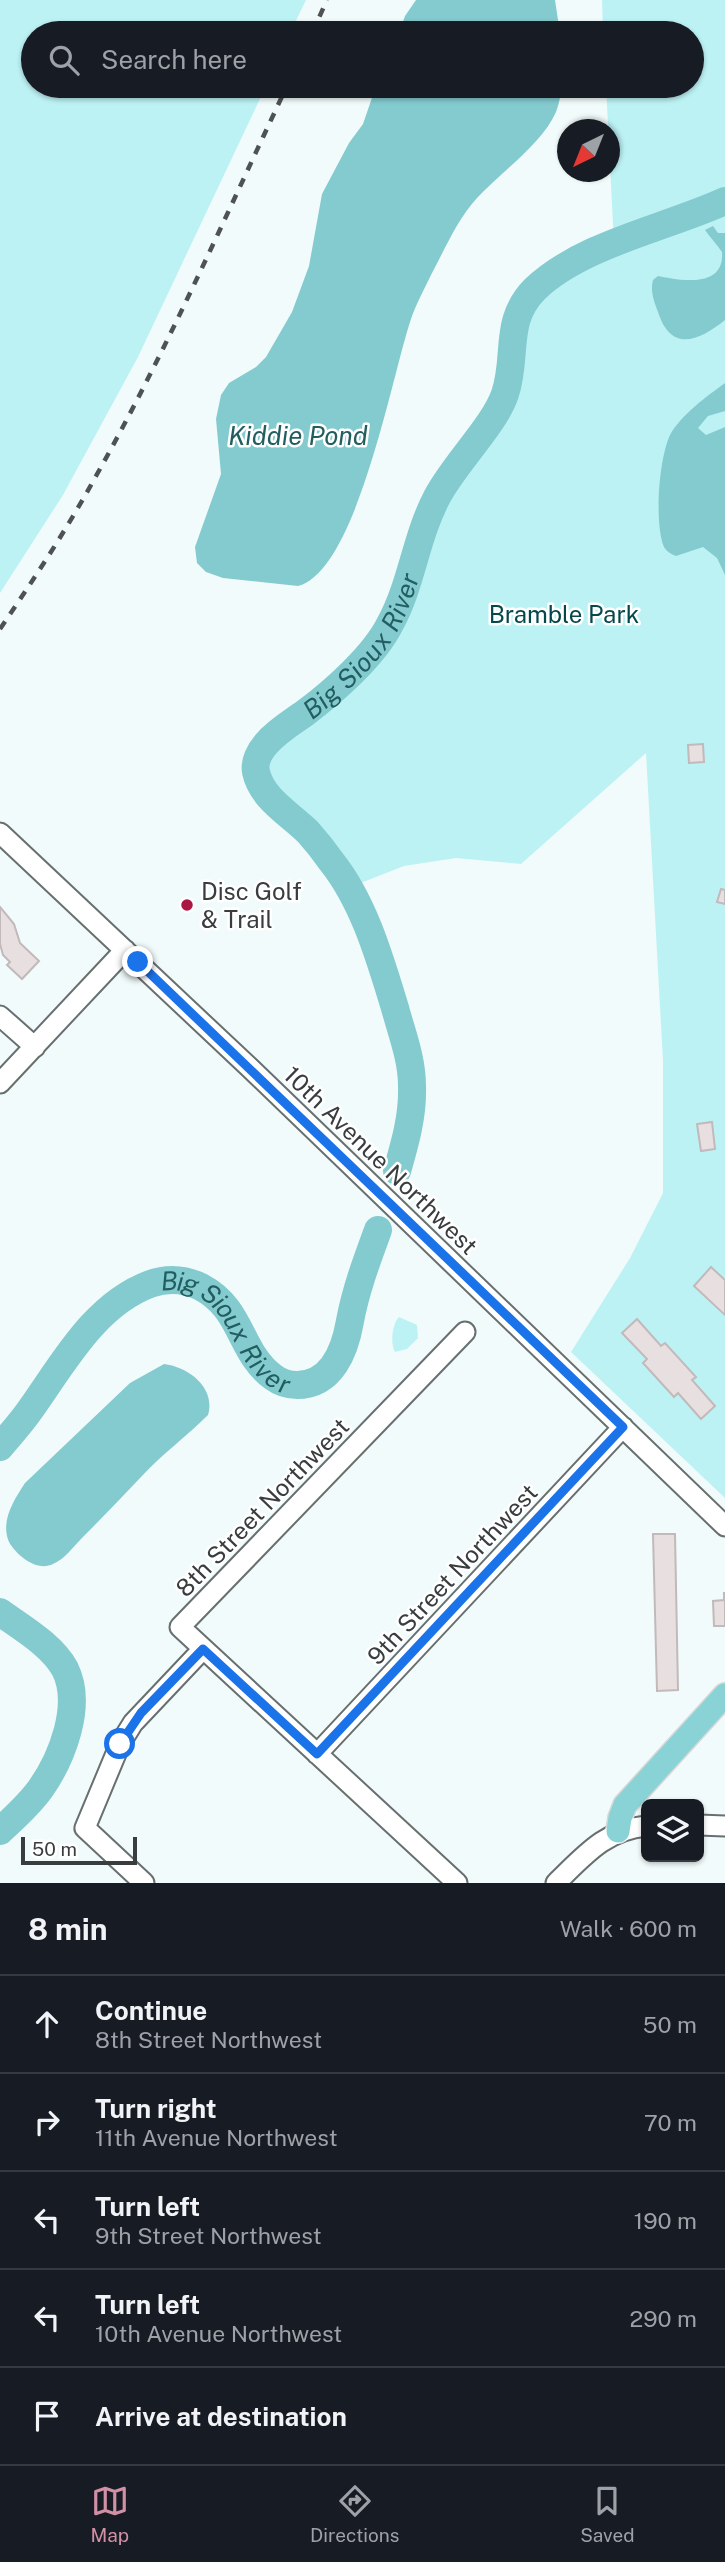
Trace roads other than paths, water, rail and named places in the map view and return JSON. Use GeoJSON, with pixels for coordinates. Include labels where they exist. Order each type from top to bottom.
{"type":"FeatureCollection","features":[{"type":"Feature","properties":{"kind":"main road"},"geometry":{"type":"LineString","coordinates":[[618,1831],[625,1805],[725,1695]]}},
{"type":"Feature","properties":{"kind":"street","name":"10th Avenue Northwest"},"geometry":{"type":"LineString","coordinates":[[0,833],[725,1526]]}},
{"type":"Feature","properties":{"kind":"street"},"geometry":{"type":"LineString","coordinates":[[0,1083],[125,950]]}},
{"type":"Feature","properties":{"kind":"street"},"geometry":{"type":"LineString","coordinates":[[0,1016],[34,1047]]}},
{"type":"Feature","properties":{"kind":"street","name":"8th Street Northwest"},"geometry":{"type":"LineString","coordinates":[[203,1649],[180,1628],[465,1332]]}},
{"type":"Feature","properties":{"kind":"street","name":"9th Street Northwest"},"geometry":{"type":"LineString","coordinates":[[317,1754],[623,1427]]}},
{"type":"Feature","properties":{"kind":"street"},"geometry":{"type":"LineString","coordinates":[[144,1883],[85,1828],[120,1744],[134,1723],[203,1649],[457,1883]]}},
{"type":"Feature","properties":{"kind":"street"},"geometry":{"type":"LineString","coordinates":[[704,1825],[725,1826]]}},
{"type":"Feature","properties":{"kind":"street"},"geometry":{"type":"LineString","coordinates":[[556,1883],[593,1846],[618,1831],[641,1827]]}},
{"type":"Feature","properties":{"kind":"water"},"geometry":{"type":"Polygon","coordinates":[[[416,0],[555,0],[558,21],[403,21],[416,0]]]}},
{"type":"Feature","properties":{"kind":"water","name":"Kiddie Pond"},"geometry":{"type":"Polygon","coordinates":[[[372,98],[560,98],[550,124],[541,135],[487,188],[463,216],[420,297],[403,346],[370,468],[338,546],[319,573],[298,586],[223,578],[206,572],[197,563],[195,547],[221,474],[216,419],[221,395],[229,383],[256,367],[266,357],[292,312],[309,266],[322,194],[349,143],[363,124],[372,98]]]}},
{"type":"Feature","properties":{"kind":"water"},"geometry":{"type":"Polygon","coordinates":[[[713,226],[718,233],[725,233],[725,320],[696,338],[678,338],[670,334],[658,312],[653,296],[653,280],[658,276],[697,280],[716,273],[721,264],[722,252],[705,230],[713,226]]]}},
{"type":"Feature","properties":{"kind":"water"},"geometry":{"type":"Polygon","coordinates":[[[725,383],[725,411],[708,416],[698,428],[706,435],[725,427],[725,575],[717,558],[703,547],[676,556],[666,550],[659,523],[659,491],[663,459],[670,435],[687,413],[725,383]]]}},
{"type":"Feature","properties":{"kind":"water"},"geometry":{"type":"Polygon","coordinates":[[[164,1364],[183,1369],[198,1380],[208,1396],[208,1415],[149,1469],[61,1559],[47,1566],[40,1566],[22,1557],[9,1542],[6,1526],[10,1511],[25,1483],[130,1383],[164,1364]]]}},
{"type":"Feature","properties":{"kind":"waterway","name":"Big Sioux River"},"geometry":{"type":"LineString","coordinates":[[397,1171],[410,1119],[412,1076],[377,951],[362,913],[343,877],[308,832],[264,790],[256,772],[257,761],[270,739],[340,684],[383,636],[404,593],[423,529],[437,497],[500,406],[509,380],[515,326],[525,301],[535,289],[554,273],[600,248],[725,201]]}},
{"type":"Feature","properties":{"kind":"waterway","name":"Big Sioux River"},"geometry":{"type":"LineString","coordinates":[[0,1447],[96,1321],[130,1294],[156,1282],[189,1282],[215,1296],[233,1319],[253,1355],[276,1379],[297,1385],[319,1379],[335,1364],[345,1343],[359,1286],[378,1230]]}},
{"type":"Feature","properties":{"kind":"waterway","name":"Big Sioux River"},"geometry":{"type":"LineString","coordinates":[[0,1612],[36,1638],[59,1660],[70,1683],[72,1699],[68,1731],[49,1776],[32,1800],[0,1831]]}},
{"type":"Feature","properties":{"kind":"railway"},"geometry":{"type":"LineString","coordinates":[[317,21],[327,0]]}},
{"type":"Feature","properties":{"kind":"railway"},"geometry":{"type":"LineString","coordinates":[[0,629],[62,535],[122,428],[195,283],[281,98]]}},
{"type":"Feature","properties":{"kind":"place","name":"Disc Golf & Trail"},"geometry":{"type":"Point","coordinates":[187,905]}},
{"type":"Feature","properties":{"kind":"park label","name":"Bramble Park"},"geometry":{"type":"Point","coordinates":[564,614]}}]}
